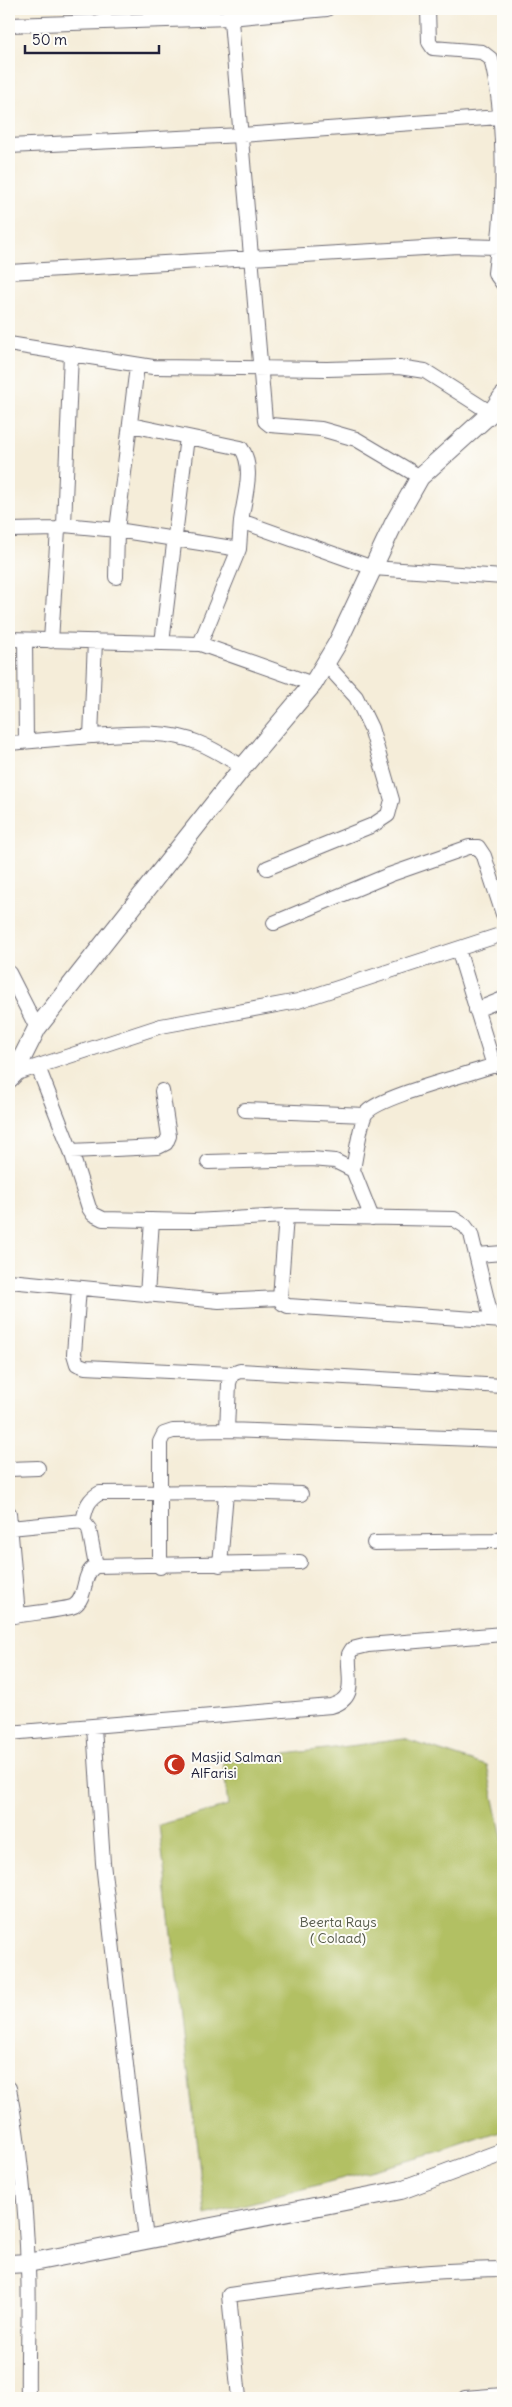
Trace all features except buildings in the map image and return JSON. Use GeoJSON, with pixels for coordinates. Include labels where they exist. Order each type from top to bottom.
{"type":"FeatureCollection","features":[{"type":"Feature","properties":{"kind":"street"},"geometry":{"type":"LineString","coordinates":[[9,25],[327,9]]}},
{"type":"Feature","properties":{"kind":"street"},"geometry":{"type":"LineString","coordinates":[[428,9],[429,42],[433,48],[482,52],[489,56],[494,71],[500,117],[503,212],[495,273],[503,284]]}},
{"type":"Feature","properties":{"kind":"street"},"geometry":{"type":"LineString","coordinates":[[230,13],[261,368],[262,409],[266,423],[279,426],[321,429],[356,439],[420,478]]}},
{"type":"Feature","properties":{"kind":"street"},"geometry":{"type":"LineString","coordinates":[[9,146],[242,135],[500,117]]}},
{"type":"Feature","properties":{"kind":"street"},"geometry":{"type":"LineString","coordinates":[[9,272],[459,246],[498,247]]}},
{"type":"Feature","properties":{"kind":"street"},"geometry":{"type":"LineString","coordinates":[[9,344],[71,353],[137,366],[261,368],[399,367],[425,371],[491,413]]}},
{"type":"Feature","properties":{"kind":"street"},"geometry":{"type":"LineString","coordinates":[[51,641],[61,527],[71,353]]}},
{"type":"Feature","properties":{"kind":"street"},"geometry":{"type":"LineString","coordinates":[[116,577],[117,530],[137,366]]}},
{"type":"Feature","properties":{"kind":"street"},"geometry":{"type":"LineString","coordinates":[[12,1076],[37,1028],[243,767],[313,684],[356,606],[394,522],[420,478],[491,413],[503,396]]}},
{"type":"Feature","properties":{"kind":"street"},"geometry":{"type":"LineString","coordinates":[[131,425],[241,448],[246,454],[248,465],[239,549],[200,644]]}},
{"type":"Feature","properties":{"kind":"street"},"geometry":{"type":"LineString","coordinates":[[162,643],[187,437]]}},
{"type":"Feature","properties":{"kind":"street"},"geometry":{"type":"LineString","coordinates":[[241,520],[373,568],[503,577]]}},
{"type":"Feature","properties":{"kind":"street"},"geometry":{"type":"LineString","coordinates":[[9,530],[61,527],[117,530],[239,549]]}},
{"type":"Feature","properties":{"kind":"street"},"geometry":{"type":"LineString","coordinates":[[9,639],[200,644],[313,684]]}},
{"type":"Feature","properties":{"kind":"street"},"geometry":{"type":"LineString","coordinates":[[25,640],[26,741]]}},
{"type":"Feature","properties":{"kind":"street"},"geometry":{"type":"LineString","coordinates":[[91,736],[95,641]]}},
{"type":"Feature","properties":{"kind":"street"},"geometry":{"type":"LineString","coordinates":[[267,868],[373,824],[388,815],[392,800],[371,728],[356,697],[325,663]]}},
{"type":"Feature","properties":{"kind":"street"},"geometry":{"type":"LineString","coordinates":[[9,743],[91,736],[147,734],[198,742],[243,767]]}},
{"type":"Feature","properties":{"kind":"street"},"geometry":{"type":"LineString","coordinates":[[274,923],[390,875],[469,847],[478,847],[484,856],[503,914]]}},
{"type":"Feature","properties":{"kind":"street"},"geometry":{"type":"LineString","coordinates":[[12,1076],[161,1026],[298,1001],[503,934]]}},
{"type":"Feature","properties":{"kind":"street"},"geometry":{"type":"LineString","coordinates":[[372,1218],[353,1170],[365,1114],[374,1106],[399,1096],[498,1064],[476,1010],[458,949]]}},
{"type":"Feature","properties":{"kind":"street"},"geometry":{"type":"LineString","coordinates":[[9,973],[37,1028]]}},
{"type":"Feature","properties":{"kind":"street"},"geometry":{"type":"LineString","coordinates":[[476,1010],[503,999]]}},
{"type":"Feature","properties":{"kind":"street"},"geometry":{"type":"LineString","coordinates":[[38,1067],[71,1151],[89,1208],[93,1214],[103,1219],[194,1221],[286,1216],[454,1219],[465,1226],[471,1234],[498,1320],[288,1306],[282,1303],[280,1298],[286,1216]]}},
{"type":"Feature","properties":{"kind":"street"},"geometry":{"type":"LineString","coordinates":[[71,1151],[158,1146],[166,1143],[169,1136],[162,1090]]}},
{"type":"Feature","properties":{"kind":"street"},"geometry":{"type":"LineString","coordinates":[[245,1110],[365,1114]]}},
{"type":"Feature","properties":{"kind":"street"},"geometry":{"type":"LineString","coordinates":[[208,1162],[312,1159],[336,1161],[353,1170]]}},
{"type":"Feature","properties":{"kind":"street"},"geometry":{"type":"LineString","coordinates":[[147,1294],[152,1220]]}},
{"type":"Feature","properties":{"kind":"street"},"geometry":{"type":"LineString","coordinates":[[477,1255],[503,1253]]}},
{"type":"Feature","properties":{"kind":"street"},"geometry":{"type":"LineString","coordinates":[[9,1281],[219,1301],[280,1298]]}},
{"type":"Feature","properties":{"kind":"street"},"geometry":{"type":"LineString","coordinates":[[79,1288],[74,1354],[77,1364],[85,1367],[232,1374],[240,1371],[503,1386]]}},
{"type":"Feature","properties":{"kind":"street"},"geometry":{"type":"LineString","coordinates":[[227,1430],[229,1383],[232,1374]]}},
{"type":"Feature","properties":{"kind":"street"},"geometry":{"type":"LineString","coordinates":[[160,1566],[160,1442],[164,1434],[173,1431],[227,1430],[503,1440]]}},
{"type":"Feature","properties":{"kind":"street"},"geometry":{"type":"LineString","coordinates":[[9,1469],[38,1468]]}},
{"type":"Feature","properties":{"kind":"street"},"geometry":{"type":"LineString","coordinates":[[220,1565],[226,1492]]}},
{"type":"Feature","properties":{"kind":"street"},"geometry":{"type":"LineString","coordinates":[[83,1522],[87,1504],[91,1498],[100,1493],[226,1492],[301,1494]]}},
{"type":"Feature","properties":{"kind":"street"},"geometry":{"type":"LineString","coordinates":[[9,1513],[14,1616],[74,1606],[81,1598],[88,1573],[96,1566],[300,1562]]}},
{"type":"Feature","properties":{"kind":"street"},"geometry":{"type":"LineString","coordinates":[[10,1528],[83,1522]]}},
{"type":"Feature","properties":{"kind":"street"},"geometry":{"type":"LineString","coordinates":[[83,1522],[90,1530],[96,1566]]}},
{"type":"Feature","properties":{"kind":"street"},"geometry":{"type":"LineString","coordinates":[[374,1543],[495,1541],[503,1537]]}},
{"type":"Feature","properties":{"kind":"street"},"geometry":{"type":"LineString","coordinates":[[9,1734],[331,1706],[342,1703],[347,1697],[349,1689],[349,1654],[352,1649],[368,1645],[503,1634]]}},
{"type":"Feature","properties":{"kind":"street"},"geometry":{"type":"LineString","coordinates":[[94,1728],[103,1862],[146,2240]]}},
{"type":"Feature","properties":{"kind":"street"},"geometry":{"type":"LineString","coordinates":[[9,2088],[28,2264],[28,2398]]}},
{"type":"Feature","properties":{"kind":"street"},"geometry":{"type":"LineString","coordinates":[[9,2264],[28,2264],[401,2190],[503,2152]]}},
{"type":"Feature","properties":{"kind":"street"},"geometry":{"type":"LineString","coordinates":[[239,2398],[229,2295],[384,2275],[446,2270],[503,2269]]}},
{"type":"Feature","properties":{"kind":"street"},"geometry":{"type":"LineString","coordinates":[[465,2398],[503,2395]]}},
{"type":"Feature","properties":{"kind":"green space","name":"Beerta Rays ( Colaad)"},"geometry":{"type":"Polygon","coordinates":[[[404,1739],[487,1766],[503,1842],[503,2131],[441,2152],[205,2215],[159,1825],[228,1806],[223,1762],[404,1739]]]}},
{"type":"Feature","properties":{"kind":"place","name":"Masjid Salman AlFarisi"},"geometry":{"type":"Point","coordinates":[175,1765]}}]}
